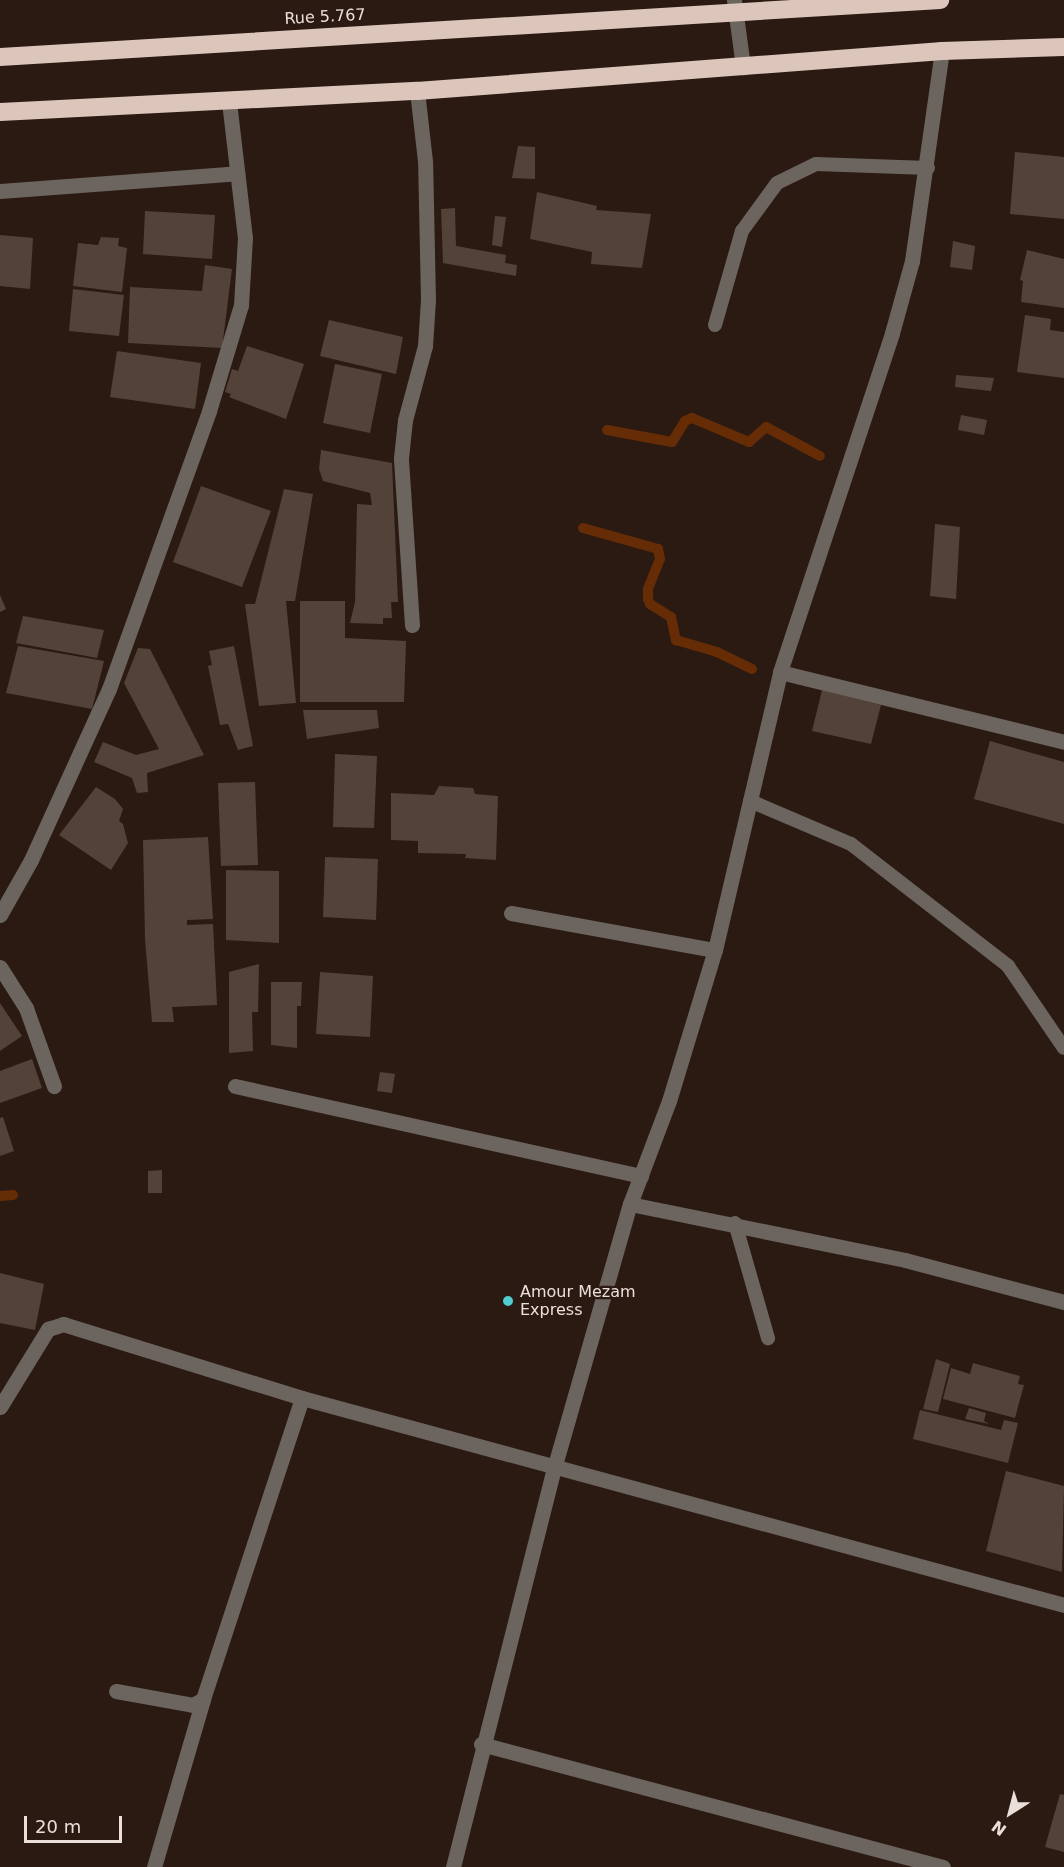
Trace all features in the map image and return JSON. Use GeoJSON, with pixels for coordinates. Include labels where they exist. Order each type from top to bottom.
{"type":"FeatureCollection","features":[{"type":"Feature","properties":{"kind":"highway","name":"Rue 5.767"},"geometry":{"type":"LineString","coordinates":[[0,57],[736,7],[940,0]]}},
{"type":"Feature","properties":{"kind":"highway"},"geometry":{"type":"LineString","coordinates":[[0,112],[417,91],[743,68],[942,51],[1064,47]]}},
{"type":"Feature","properties":{"kind":"street"},"geometry":{"type":"LineString","coordinates":[[736,7],[743,68]]}},
{"type":"Feature","properties":{"kind":"street"},"geometry":{"type":"LineString","coordinates":[[453,1867],[481,1744],[555,1466],[630,1204],[669,1101],[715,950],[780,672],[892,333],[912,261],[928,168],[942,51]]}},
{"type":"Feature","properties":{"kind":"street"},"geometry":{"type":"LineString","coordinates":[[412,625],[401,458],[405,420],[425,346],[428,300],[425,161],[417,91]]}},
{"type":"Feature","properties":{"kind":"street"},"geometry":{"type":"LineString","coordinates":[[0,915],[31,860],[109,689],[209,411],[241,305],[245,238],[229,102]]}},
{"type":"Feature","properties":{"kind":"street"},"geometry":{"type":"LineString","coordinates":[[0,191],[237,172]]}},
{"type":"Feature","properties":{"kind":"street"},"geometry":{"type":"LineString","coordinates":[[780,672],[1064,742]]}},
{"type":"Feature","properties":{"kind":"street"},"geometry":{"type":"LineString","coordinates":[[511,913],[715,950]]}},
{"type":"Feature","properties":{"kind":"street"},"geometry":{"type":"LineString","coordinates":[[0,967],[26,1008],[54,1086]]}},
{"type":"Feature","properties":{"kind":"street"},"geometry":{"type":"LineString","coordinates":[[236,1086],[641,1176]]}},
{"type":"Feature","properties":{"kind":"street"},"geometry":{"type":"LineString","coordinates":[[630,1204],[735,1223],[954,1271],[1064,1302]]}},
{"type":"Feature","properties":{"kind":"street"},"geometry":{"type":"LineString","coordinates":[[0,1407],[48,1329],[63,1324],[302,1398],[1064,1605]]}},
{"type":"Feature","properties":{"kind":"street"},"geometry":{"type":"LineString","coordinates":[[154,1867],[203,1700],[302,1398]]}},
{"type":"Feature","properties":{"kind":"street"},"geometry":{"type":"LineString","coordinates":[[116,1691],[194,1704],[203,1700]]}},
{"type":"Feature","properties":{"kind":"street"},"geometry":{"type":"LineString","coordinates":[[481,1744],[943,1867]]}},
{"type":"Feature","properties":{"kind":"lane"},"geometry":{"type":"LineString","coordinates":[[716,325],[742,231],[777,183],[816,164],[928,168]]}},
{"type":"Feature","properties":{"kind":"lane"},"geometry":{"type":"LineString","coordinates":[[750,801],[851,844],[1008,966],[1064,1048]]}},
{"type":"Feature","properties":{"kind":"lane"},"geometry":{"type":"LineString","coordinates":[[735,1223],[768,1338]]}},
{"type":"Feature","properties":{"kind":"building"},"geometry":{"type":"Polygon","coordinates":[[[518,146],[535,147],[535,179],[512,178],[518,146]]]}},
{"type":"Feature","properties":{"kind":"building"},"geometry":{"type":"Polygon","coordinates":[[[1015,152],[1064,157],[1064,219],[1010,214],[1015,152]]]}},
{"type":"Feature","properties":{"kind":"building"},"geometry":{"type":"Polygon","coordinates":[[[537,192],[597,206],[596,210],[651,214],[642,268],[591,264],[592,252],[530,239],[537,192]]]}},
{"type":"Feature","properties":{"kind":"building"},"geometry":{"type":"Polygon","coordinates":[[[455,208],[456,246],[506,255],[505,263],[517,265],[516,276],[443,263],[441,209],[455,208]]]}},
{"type":"Feature","properties":{"kind":"building"},"geometry":{"type":"Polygon","coordinates":[[[145,211],[215,215],[212,259],[143,254],[145,211]]]}},
{"type":"Feature","properties":{"kind":"building"},"geometry":{"type":"Polygon","coordinates":[[[495,216],[506,217],[502,247],[492,245],[495,216]]]}},
{"type":"Feature","properties":{"kind":"building"},"geometry":{"type":"Polygon","coordinates":[[[0,235],[33,238],[30,289],[0,286],[0,235]]]}},
{"type":"Feature","properties":{"kind":"building"},"geometry":{"type":"Polygon","coordinates":[[[101,237],[119,238],[118,246],[127,248],[122,292],[73,286],[78,243],[98,245],[101,237]]]}},
{"type":"Feature","properties":{"kind":"building"},"geometry":{"type":"Polygon","coordinates":[[[953,241],[975,246],[972,270],[950,267],[953,241]]]}},
{"type":"Feature","properties":{"kind":"building"},"geometry":{"type":"Polygon","coordinates":[[[1027,250],[1064,259],[1064,308],[1021,302],[1023,281],[1020,280],[1027,250]]]}},
{"type":"Feature","properties":{"kind":"building"},"geometry":{"type":"Polygon","coordinates":[[[205,265],[232,269],[222,348],[128,343],[130,287],[202,291],[205,265]]]}},
{"type":"Feature","properties":{"kind":"building"},"geometry":{"type":"Polygon","coordinates":[[[73,289],[124,295],[119,336],[69,331],[73,289]]]}},
{"type":"Feature","properties":{"kind":"building"},"geometry":{"type":"Polygon","coordinates":[[[1025,315],[1051,319],[1050,330],[1064,332],[1064,378],[1017,372],[1025,315]]]}},
{"type":"Feature","properties":{"kind":"building"},"geometry":{"type":"Polygon","coordinates":[[[329,320],[403,337],[396,374],[320,356],[329,320]]]}},
{"type":"Feature","properties":{"kind":"building"},"geometry":{"type":"Polygon","coordinates":[[[247,346],[304,364],[286,419],[229,397],[231,394],[225,392],[232,369],[238,371],[247,346]]]}},
{"type":"Feature","properties":{"kind":"building"},"geometry":{"type":"Polygon","coordinates":[[[117,351],[201,363],[195,409],[110,397],[117,351]]]}},
{"type":"Feature","properties":{"kind":"building"},"geometry":{"type":"Polygon","coordinates":[[[335,364],[382,374],[370,433],[323,423],[335,364]]]}},
{"type":"Feature","properties":{"kind":"building"},"geometry":{"type":"Polygon","coordinates":[[[956,375],[994,378],[991,391],[955,387],[956,375]]]}},
{"type":"Feature","properties":{"kind":"building"},"geometry":{"type":"Polygon","coordinates":[[[961,415],[987,420],[984,435],[958,430],[961,415]]]}},
{"type":"Feature","properties":{"kind":"building"},"geometry":{"type":"Polygon","coordinates":[[[321,450],[392,463],[398,602],[391,602],[392,618],[383,618],[383,624],[350,623],[355,602],[357,504],[372,505],[370,493],[323,481],[319,469],[321,450]]]}},
{"type":"Feature","properties":{"kind":"building"},"geometry":{"type":"Polygon","coordinates":[[[201,486],[271,511],[242,587],[173,562],[201,486]]]}},
{"type":"Feature","properties":{"kind":"building"},"geometry":{"type":"Polygon","coordinates":[[[284,489],[313,494],[295,601],[286,601],[296,703],[259,706],[245,604],[255,604],[284,489]]]}},
{"type":"Feature","properties":{"kind":"building"},"geometry":{"type":"Polygon","coordinates":[[[935,524],[960,527],[956,599],[930,596],[935,524]]]}},
{"type":"Feature","properties":{"kind":"building"},"geometry":{"type":"Polygon","coordinates":[[[0,595],[6,609],[0,612],[0,595]]]}},
{"type":"Feature","properties":{"kind":"building"},"geometry":{"type":"Polygon","coordinates":[[[300,601],[345,601],[345,638],[406,641],[404,702],[300,702],[300,601]]]}},
{"type":"Feature","properties":{"kind":"building"},"geometry":{"type":"Polygon","coordinates":[[[23,616],[104,630],[97,658],[16,643],[23,616]]]}},
{"type":"Feature","properties":{"kind":"building"},"geometry":{"type":"Polygon","coordinates":[[[18,646],[104,661],[92,709],[6,693],[18,646]]]}},
{"type":"Feature","properties":{"kind":"building"},"geometry":{"type":"Polygon","coordinates":[[[234,646],[253,746],[238,750],[228,724],[220,725],[208,666],[212,665],[209,651],[234,646]]]}},
{"type":"Feature","properties":{"kind":"building"},"geometry":{"type":"Polygon","coordinates":[[[138,648],[150,649],[204,755],[147,773],[148,792],[137,793],[132,778],[94,762],[103,742],[136,755],[159,749],[124,683],[138,648]]]}},
{"type":"Feature","properties":{"kind":"building"},"geometry":{"type":"Polygon","coordinates":[[[822,690],[881,705],[871,744],[812,731],[822,690]]]}},
{"type":"Feature","properties":{"kind":"building"},"geometry":{"type":"Polygon","coordinates":[[[303,710],[377,710],[379,728],[307,739],[303,710]]]}},
{"type":"Feature","properties":{"kind":"building"},"geometry":{"type":"Polygon","coordinates":[[[990,741],[1064,762],[1064,824],[974,799],[990,741]]]}},
{"type":"Feature","properties":{"kind":"building"},"geometry":{"type":"Polygon","coordinates":[[[335,754],[377,756],[374,828],[333,827],[335,754]]]}},
{"type":"Feature","properties":{"kind":"building"},"geometry":{"type":"Polygon","coordinates":[[[255,782],[258,865],[221,866],[218,783],[255,782]]]}},
{"type":"Feature","properties":{"kind":"building"},"geometry":{"type":"Polygon","coordinates":[[[439,786],[473,788],[475,794],[498,796],[496,860],[465,858],[466,854],[418,853],[418,841],[391,840],[391,793],[434,795],[439,786]]]}},
{"type":"Feature","properties":{"kind":"building"},"geometry":{"type":"Polygon","coordinates":[[[96,787],[115,799],[123,809],[119,821],[123,824],[128,843],[111,870],[59,835],[96,787]]]}},
{"type":"Feature","properties":{"kind":"building"},"geometry":{"type":"Polygon","coordinates":[[[208,837],[213,919],[187,920],[187,925],[213,924],[217,1005],[172,1007],[174,1022],[152,1022],[145,939],[143,840],[208,837]]]}},
{"type":"Feature","properties":{"kind":"building"},"geometry":{"type":"Polygon","coordinates":[[[325,857],[378,859],[376,920],[323,917],[325,857]]]}},
{"type":"Feature","properties":{"kind":"building"},"geometry":{"type":"Polygon","coordinates":[[[226,870],[279,871],[279,943],[226,940],[226,870]]]}},
{"type":"Feature","properties":{"kind":"building"},"geometry":{"type":"Polygon","coordinates":[[[259,964],[258,1012],[252,1012],[253,1051],[229,1053],[229,972],[259,964]]]}},
{"type":"Feature","properties":{"kind":"building"},"geometry":{"type":"Polygon","coordinates":[[[320,972],[373,976],[370,1037],[316,1034],[320,972]]]}},
{"type":"Feature","properties":{"kind":"building"},"geometry":{"type":"Polygon","coordinates":[[[271,982],[302,982],[301,1006],[297,1006],[297,1048],[271,1045],[271,982]]]}},
{"type":"Feature","properties":{"kind":"building"},"geometry":{"type":"Polygon","coordinates":[[[0,1003],[22,1036],[0,1051],[0,1003]]]}},
{"type":"Feature","properties":{"kind":"building"},"geometry":{"type":"Polygon","coordinates":[[[32,1059],[42,1088],[0,1103],[0,1071],[32,1059]]]}},
{"type":"Feature","properties":{"kind":"building"},"geometry":{"type":"Polygon","coordinates":[[[380,1072],[395,1074],[392,1093],[377,1091],[380,1072]]]}},
{"type":"Feature","properties":{"kind":"building"},"geometry":{"type":"Polygon","coordinates":[[[3,1117],[14,1151],[0,1156],[0,1118],[3,1117]]]}},
{"type":"Feature","properties":{"kind":"building"},"geometry":{"type":"Polygon","coordinates":[[[162,1170],[162,1193],[148,1193],[148,1171],[162,1170]]]}},
{"type":"Feature","properties":{"kind":"building"},"geometry":{"type":"Polygon","coordinates":[[[0,1273],[44,1284],[35,1330],[0,1323],[0,1273]]]}},
{"type":"Feature","properties":{"kind":"building"},"geometry":{"type":"Polygon","coordinates":[[[936,1359],[950,1364],[938,1412],[923,1409],[936,1359]]]}},
{"type":"Feature","properties":{"kind":"building"},"geometry":{"type":"Polygon","coordinates":[[[973,1363],[1020,1376],[1018,1384],[1024,1385],[1015,1418],[943,1399],[951,1368],[970,1374],[973,1363]]]}},
{"type":"Feature","properties":{"kind":"building"},"geometry":{"type":"Polygon","coordinates":[[[969,1408],[986,1413],[984,1421],[989,1424],[965,1419],[969,1408]]]}},
{"type":"Feature","properties":{"kind":"building"},"geometry":{"type":"Polygon","coordinates":[[[920,1410],[1001,1430],[1004,1420],[1018,1423],[1008,1463],[913,1439],[920,1410]]]}},
{"type":"Feature","properties":{"kind":"building"},"geometry":{"type":"Polygon","coordinates":[[[1006,1471],[1064,1486],[1062,1572],[986,1551],[1006,1471]]]}},
{"type":"Feature","properties":{"kind":"building"},"geometry":{"type":"Polygon","coordinates":[[[1060,1794],[1064,1795],[1064,1852],[1045,1847],[1060,1794]]]}},
{"type":"Feature","properties":{"kind":"waterway"},"geometry":{"type":"LineString","coordinates":[[607,430],[672,442],[685,421],[692,418],[749,442],[766,427],[820,456]]}},
{"type":"Feature","properties":{"kind":"waterway"},"geometry":{"type":"LineString","coordinates":[[583,528],[658,549],[660,559],[648,589],[648,599],[650,604],[671,617],[676,640],[717,652],[752,669]]}},
{"type":"Feature","properties":{"kind":"waterway"},"geometry":{"type":"LineString","coordinates":[[0,1196],[13,1195]]}},
{"type":"Feature","properties":{"kind":"place","name":"Amour Mezam Express"},"geometry":{"type":"Point","coordinates":[508,1301]}}]}
